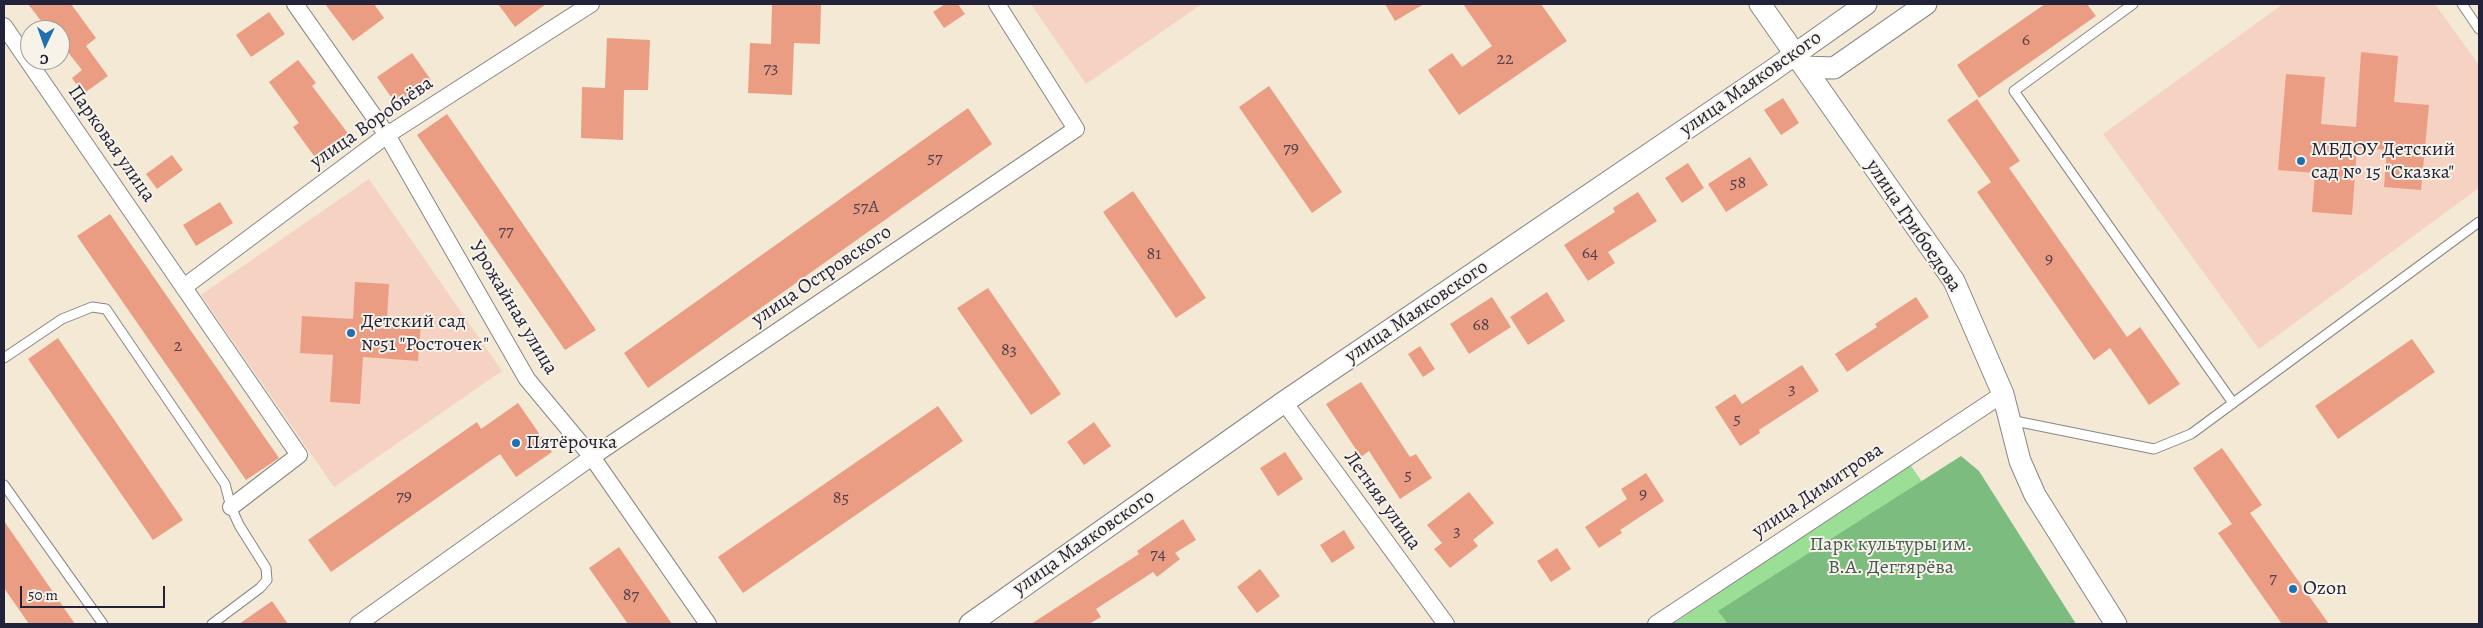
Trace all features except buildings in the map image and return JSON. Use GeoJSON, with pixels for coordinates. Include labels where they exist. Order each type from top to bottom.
{"type":"FeatureCollection","features":[{"type":"Feature","properties":{"kind":"street","name":"Урожайная улица"},"geometry":{"type":"LineString","coordinates":[[296,4],[387,135],[527,379],[592,457],[708,624]]}},
{"type":"Feature","properties":{"kind":"street","name":"улица Воробьёва"},"geometry":{"type":"LineString","coordinates":[[184,287],[387,135],[591,4]]}},
{"type":"Feature","properties":{"kind":"street","name":"улица Островского"},"geometry":{"type":"LineString","coordinates":[[358,624],[592,457],[1076,129],[997,4]]}},
{"type":"Feature","properties":{"kind":"street","name":"улица Грибоедова"},"geometry":{"type":"LineString","coordinates":[[1760,4],[1954,281],[2003,394],[2020,461],[2035,495],[2116,624]]}},
{"type":"Feature","properties":{"kind":"street","name":"улица Маяковского"},"geometry":{"type":"LineString","coordinates":[[970,624],[1284,402],[1800,61],[1866,4]]}},
{"type":"Feature","properties":{"kind":"street","name":"улица Маяковского"},"geometry":{"type":"LineString","coordinates":[[1800,61],[1834,68],[1926,4]]}},
{"type":"Feature","properties":{"kind":"street","name":"Парковая улица"},"geometry":{"type":"LineString","coordinates":[[4,26],[300,455],[231,507]]}},
{"type":"Feature","properties":{"kind":"street","name":"улица Димитрова"},"geometry":{"type":"LineString","coordinates":[[1656,624],[2003,394]]}},
{"type":"Feature","properties":{"kind":"street","name":"Летняя улица"},"geometry":{"type":"LineString","coordinates":[[1284,402],[1446,624]]}},
{"type":"Feature","properties":{"kind":"lane"},"geometry":{"type":"LineString","coordinates":[[2133,4],[2014,91],[2233,403]]}},
{"type":"Feature","properties":{"kind":"lane"},"geometry":{"type":"LineString","coordinates":[[2462,4],[2479,30]]}},
{"type":"Feature","properties":{"kind":"lane"},"geometry":{"type":"LineString","coordinates":[[2010,420],[2154,449],[2190,434],[2479,222]]}},
{"type":"Feature","properties":{"kind":"lane"},"geometry":{"type":"LineString","coordinates":[[4,358],[62,319],[92,307],[106,309],[225,484],[231,507],[239,525],[266,568],[267,580],[212,624]]}},
{"type":"Feature","properties":{"kind":"lane"},"geometry":{"type":"LineString","coordinates":[[4,485],[103,624]]}},
{"type":"Feature","properties":{"kind":"shaded area"},"geometry":{"type":"Polygon","coordinates":[[[1031,4],[1202,4],[1086,84],[1031,4]]]}},
{"type":"Feature","properties":{"kind":"shaded area","name":"МБДОУ Детский сад № 15 \"Сказка\""},"geometry":{"type":"Polygon","coordinates":[[[2283,4],[2435,4],[2479,65],[2479,188],[2259,349],[2103,134],[2283,4]]]}},
{"type":"Feature","properties":{"kind":"shaded area","name":"Детский сад №51 \"Росточек\""},"geometry":{"type":"Polygon","coordinates":[[[369,179],[502,371],[334,487],[201,295],[369,179]]]}},
{"type":"Feature","properties":{"kind":"green space","name":"Парк культуры им. В.А. Дегтярёва"},"geometry":{"type":"Polygon","coordinates":[[[1961,456],[1979,471],[2076,624],[1728,624],[1718,611],[1961,456]]]}},
{"type":"Feature","properties":{"kind":"green space","name":"Парк культуры им. В.А. Дегтярёва"},"geometry":{"type":"Polygon","coordinates":[[[1909,463],[2021,624],[1673,624],[1909,463]]]}},
{"type":"Feature","properties":{"kind":"place","name":"МБДОУ Детский сад № 15 \"Сказка\""},"geometry":{"type":"Point","coordinates":[2301,161]}},
{"type":"Feature","properties":{"kind":"place","name":"Детский сад №51 \"Росточек\""},"geometry":{"type":"Point","coordinates":[351,333]}},
{"type":"Feature","properties":{"kind":"place","name":"Пятёрочка"},"geometry":{"type":"Point","coordinates":[516,443]}},
{"type":"Feature","properties":{"kind":"place","name":"Ozon"},"geometry":{"type":"Point","coordinates":[2293,589]}}]}
